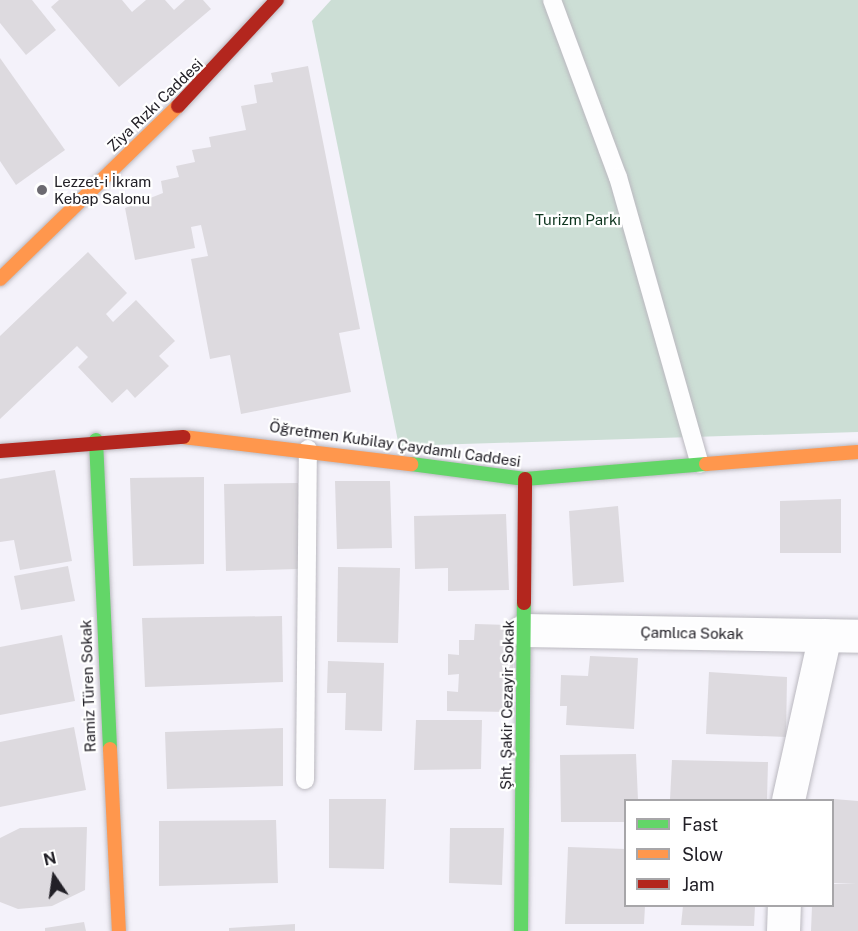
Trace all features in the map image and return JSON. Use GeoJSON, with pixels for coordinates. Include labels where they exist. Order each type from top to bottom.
{"type":"FeatureCollection","features":[{"type":"Feature","properties":{"kind":"street","name":"Ziya Rızkı Caddesi"},"geometry":{"type":"LineString","coordinates":[[0,279],[226,59],[277,0]]}},
{"type":"Feature","properties":{"kind":"street","name":"Öğretmen Kubilay Çaydamlı Caddesi"},"geometry":{"type":"LineString","coordinates":[[0,451],[96,440],[205,436],[525,479],[858,452]]}},
{"type":"Feature","properties":{"kind":"street","name":"Ramiz Türen Sokak"},"geometry":{"type":"LineString","coordinates":[[96,440],[119,931]]}},
{"type":"Feature","properties":{"kind":"street","name":"Şht. Şakir Cezayir Sokak"},"geometry":{"type":"LineString","coordinates":[[520,931],[525,479]]}},
{"type":"Feature","properties":{"kind":"street","name":"Çamlıca Sokak"},"geometry":{"type":"LineString","coordinates":[[525,630],[858,636]]}},
{"type":"Feature","properties":{"kind":"street"},"geometry":{"type":"LineString","coordinates":[[788,799],[825,635]]}},
{"type":"Feature","properties":{"kind":"street"},"geometry":{"type":"LineString","coordinates":[[783,931],[784,907]]}},
{"type":"Feature","properties":{"kind":"lane"},"geometry":{"type":"LineString","coordinates":[[552,0],[618,177],[700,464]]}},
{"type":"Feature","properties":{"kind":"lane"},"geometry":{"type":"LineString","coordinates":[[305,780],[308,449]]}},
{"type":"Feature","properties":{"kind":"green space","name":"Turizm Parkı"},"geometry":{"type":"Polygon","coordinates":[[[331,0],[858,0],[858,432],[399,446],[312,21],[331,0]]]}},
{"type":"Feature","properties":{"kind":"building"},"geometry":{"type":"Polygon","coordinates":[[[0,0],[32,0],[56,30],[26,55],[0,23],[0,0]]]}},
{"type":"Feature","properties":{"kind":"building"},"geometry":{"type":"Polygon","coordinates":[[[59,0],[122,0],[132,12],[146,0],[165,0],[174,10],[185,0],[203,0],[211,9],[119,87],[51,7],[59,0]]]}},
{"type":"Feature","properties":{"kind":"building"},"geometry":{"type":"Polygon","coordinates":[[[0,58],[65,150],[16,185],[0,161],[0,58]]]}},
{"type":"Feature","properties":{"kind":"building"},"geometry":{"type":"Polygon","coordinates":[[[308,66],[360,329],[339,333],[351,392],[241,414],[230,355],[210,359],[191,259],[208,256],[201,225],[191,227],[195,248],[135,260],[125,208],[163,193],[161,181],[179,177],[176,166],[195,162],[192,150],[211,147],[209,137],[246,130],[241,106],[257,103],[254,85],[273,82],[271,73],[308,66]]]}},
{"type":"Feature","properties":{"kind":"building"},"geometry":{"type":"Polygon","coordinates":[[[88,252],[127,293],[106,314],[113,322],[136,300],[175,341],[159,356],[169,366],[135,398],[127,389],[112,403],[78,367],[88,357],[77,346],[0,419],[0,336],[88,252]]]}},
{"type":"Feature","properties":{"kind":"building"},"geometry":{"type":"Polygon","coordinates":[[[55,470],[72,561],[20,570],[14,540],[0,542],[0,479],[55,470]]]}},
{"type":"Feature","properties":{"kind":"building"},"geometry":{"type":"Polygon","coordinates":[[[204,477],[204,564],[133,566],[130,478],[204,477]]]}},
{"type":"Feature","properties":{"kind":"building"},"geometry":{"type":"Polygon","coordinates":[[[335,481],[390,481],[392,548],[337,549],[335,481]]]}},
{"type":"Feature","properties":{"kind":"building"},"geometry":{"type":"Polygon","coordinates":[[[298,483],[298,569],[226,571],[224,484],[298,483]]]}},
{"type":"Feature","properties":{"kind":"building"},"geometry":{"type":"Polygon","coordinates":[[[841,499],[841,553],[780,553],[780,501],[841,499]]]}},
{"type":"Feature","properties":{"kind":"building"},"geometry":{"type":"Polygon","coordinates":[[[618,506],[624,582],[573,586],[569,511],[618,506]]]}},
{"type":"Feature","properties":{"kind":"building"},"geometry":{"type":"Polygon","coordinates":[[[506,514],[509,590],[448,591],[448,568],[415,569],[414,516],[506,514]]]}},
{"type":"Feature","properties":{"kind":"building"},"geometry":{"type":"Polygon","coordinates":[[[68,566],[75,601],[21,610],[14,576],[68,566]]]}},
{"type":"Feature","properties":{"kind":"building"},"geometry":{"type":"Polygon","coordinates":[[[338,567],[400,568],[398,643],[337,642],[338,567]]]}},
{"type":"Feature","properties":{"kind":"building"},"geometry":{"type":"Polygon","coordinates":[[[282,616],[283,682],[145,687],[142,618],[282,616]]]}},
{"type":"Feature","properties":{"kind":"building"},"geometry":{"type":"Polygon","coordinates":[[[475,624],[513,625],[513,712],[447,711],[447,691],[458,692],[459,674],[448,675],[448,654],[459,655],[459,640],[474,640],[475,624]]]}},
{"type":"Feature","properties":{"kind":"building"},"geometry":{"type":"Polygon","coordinates":[[[62,635],[75,701],[0,715],[0,647],[62,635]]]}},
{"type":"Feature","properties":{"kind":"building"},"geometry":{"type":"Polygon","coordinates":[[[590,656],[638,658],[634,729],[566,725],[567,706],[560,706],[561,675],[588,676],[590,656]]]}},
{"type":"Feature","properties":{"kind":"building"},"geometry":{"type":"Polygon","coordinates":[[[328,661],[384,663],[382,731],[345,730],[346,693],[327,693],[328,661]]]}},
{"type":"Feature","properties":{"kind":"building"},"geometry":{"type":"Polygon","coordinates":[[[709,672],[787,677],[786,737],[706,734],[709,672]]]}},
{"type":"Feature","properties":{"kind":"building"},"geometry":{"type":"Polygon","coordinates":[[[416,720],[482,720],[481,769],[414,770],[416,720]]]}},
{"type":"Feature","properties":{"kind":"building"},"geometry":{"type":"Polygon","coordinates":[[[74,727],[86,790],[0,807],[0,742],[74,727]]]}},
{"type":"Feature","properties":{"kind":"building"},"geometry":{"type":"Polygon","coordinates":[[[283,728],[283,786],[167,789],[165,732],[283,728]]]}},
{"type":"Feature","properties":{"kind":"building"},"geometry":{"type":"Polygon","coordinates":[[[636,754],[638,799],[624,799],[624,822],[561,822],[560,755],[636,754]]]}},
{"type":"Feature","properties":{"kind":"building"},"geometry":{"type":"Polygon","coordinates":[[[672,760],[768,762],[767,799],[670,799],[672,760]]]}},
{"type":"Feature","properties":{"kind":"building"},"geometry":{"type":"Polygon","coordinates":[[[329,799],[386,799],[384,869],[329,868],[329,799]]]}},
{"type":"Feature","properties":{"kind":"building"},"geometry":{"type":"Polygon","coordinates":[[[834,799],[858,801],[858,931],[811,931],[812,907],[834,907],[834,884],[856,884],[834,883],[834,799]]]}},
{"type":"Feature","properties":{"kind":"building"},"geometry":{"type":"Polygon","coordinates":[[[276,820],[278,883],[159,886],[159,821],[276,820]]]}},
{"type":"Feature","properties":{"kind":"building"},"geometry":{"type":"Polygon","coordinates":[[[87,827],[85,890],[52,906],[18,909],[0,902],[0,838],[20,828],[87,827]]]}},
{"type":"Feature","properties":{"kind":"building"},"geometry":{"type":"Polygon","coordinates":[[[450,828],[504,828],[502,885],[449,883],[450,828]]]}},
{"type":"Feature","properties":{"kind":"building"},"geometry":{"type":"Polygon","coordinates":[[[568,847],[624,849],[624,907],[645,907],[644,924],[565,924],[568,847]]]}},
{"type":"Feature","properties":{"kind":"building"},"geometry":{"type":"Polygon","coordinates":[[[683,907],[755,907],[754,926],[681,925],[683,907]]]}},
{"type":"Feature","properties":{"kind":"building"},"geometry":{"type":"Polygon","coordinates":[[[84,922],[86,931],[45,931],[45,928],[84,922]]]}},
{"type":"Feature","properties":{"kind":"building"},"geometry":{"type":"Polygon","coordinates":[[[295,924],[295,931],[229,931],[229,928],[295,924]]]}},
{"type":"Feature","properties":{"kind":"traffic: fast"},"geometry":{"type":"LineString","coordinates":[[96,440],[110,749]]}},
{"type":"Feature","properties":{"kind":"traffic: fast"},"geometry":{"type":"LineString","coordinates":[[411,464],[525,479],[706,464]]}},
{"type":"Feature","properties":{"kind":"traffic: fast"},"geometry":{"type":"LineString","coordinates":[[521,931],[524,603]]}},
{"type":"Feature","properties":{"kind":"traffic: slow"},"geometry":{"type":"LineString","coordinates":[[0,279],[178,106]]}},
{"type":"Feature","properties":{"kind":"traffic: slow"},"geometry":{"type":"LineString","coordinates":[[183,437],[411,464]]}},
{"type":"Feature","properties":{"kind":"traffic: slow"},"geometry":{"type":"LineString","coordinates":[[706,464],[858,452]]}},
{"type":"Feature","properties":{"kind":"traffic: slow"},"geometry":{"type":"LineString","coordinates":[[110,749],[119,931]]}},
{"type":"Feature","properties":{"kind":"traffic: jam"},"geometry":{"type":"LineString","coordinates":[[178,106],[277,0]]}},
{"type":"Feature","properties":{"kind":"traffic: jam"},"geometry":{"type":"LineString","coordinates":[[0,451],[183,437]]}},
{"type":"Feature","properties":{"kind":"traffic: jam"},"geometry":{"type":"LineString","coordinates":[[524,603],[525,479]]}},
{"type":"Feature","properties":{"kind":"place","name":"Lezzet-i̇ İkram Kebap Salonu"},"geometry":{"type":"Point","coordinates":[42,190]}}]}
